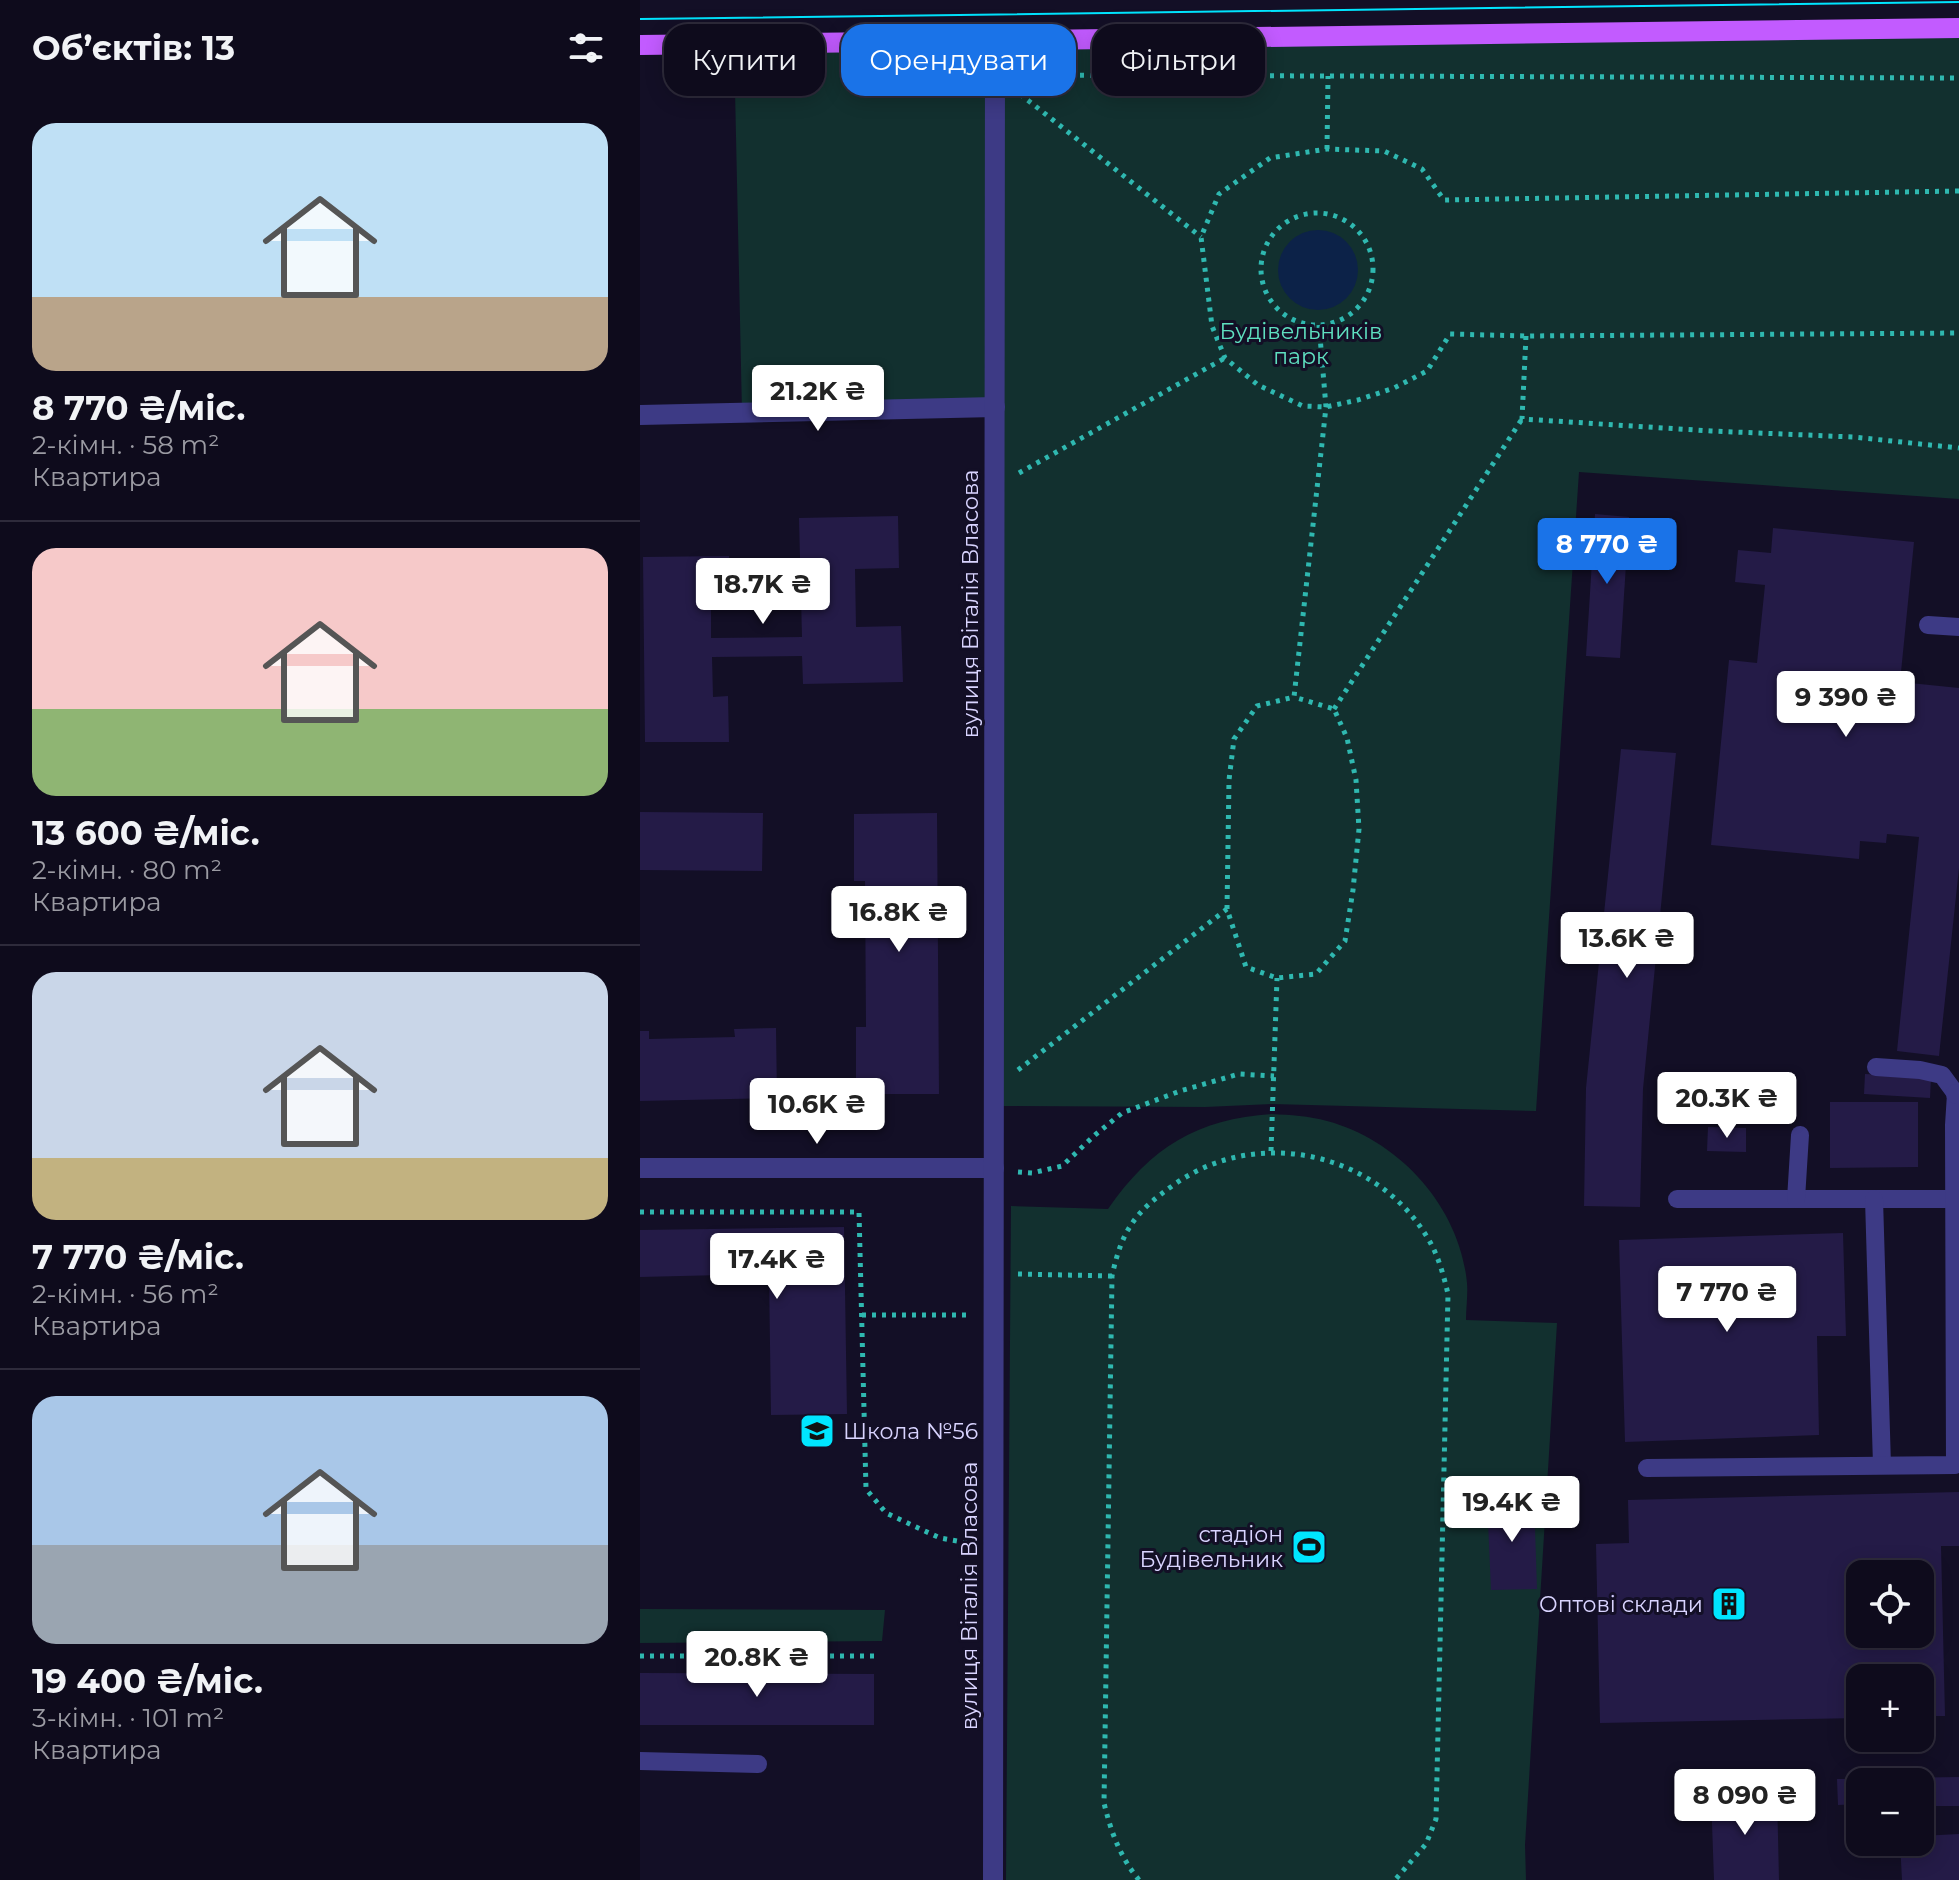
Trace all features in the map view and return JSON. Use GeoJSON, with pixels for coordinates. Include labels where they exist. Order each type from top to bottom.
{"type":"FeatureCollection","features":[{"type":"Feature","properties":{"kind":"main road"},"geometry":{"type":"LineString","coordinates":[[1076,40],[1959,28]]}},
{"type":"Feature","properties":{"kind":"main road"},"geometry":{"type":"LineString","coordinates":[[640,45],[841,43]]}},
{"type":"Feature","properties":{"kind":"street","name":"вулиця Віталія Власова"},"geometry":{"type":"LineString","coordinates":[[993,1880],[995,96]]}},
{"type":"Feature","properties":{"kind":"street"},"geometry":{"type":"LineString","coordinates":[[640,415],[995,407]]}},
{"type":"Feature","properties":{"kind":"street"},"geometry":{"type":"LineString","coordinates":[[640,1168],[994,1168]]}},
{"type":"Feature","properties":{"kind":"lane"},"geometry":{"type":"LineString","coordinates":[[1928,625],[1959,627]]}},
{"type":"Feature","properties":{"kind":"lane"},"geometry":{"type":"LineString","coordinates":[[1647,1468],[1957,1464],[1954,1125],[1958,1094],[1942,1075],[1876,1067]]}},
{"type":"Feature","properties":{"kind":"lane"},"geometry":{"type":"LineString","coordinates":[[1796,1199],[1800,1135]]}},
{"type":"Feature","properties":{"kind":"lane"},"geometry":{"type":"LineString","coordinates":[[1677,1199],[1955,1199]]}},
{"type":"Feature","properties":{"kind":"lane"},"geometry":{"type":"LineString","coordinates":[[1874,1199],[1882,1465]]}},
{"type":"Feature","properties":{"kind":"lane"},"geometry":{"type":"LineString","coordinates":[[640,1761],[758,1764]]}},
{"type":"Feature","properties":{"kind":"path"},"geometry":{"type":"LineString","coordinates":[[1076,75],[1959,78]]}},
{"type":"Feature","properties":{"kind":"path"},"geometry":{"type":"LineString","coordinates":[[1327,149],[1328,76]]}},
{"type":"Feature","properties":{"kind":"path"},"geometry":{"type":"LineString","coordinates":[[1022,96],[1201,237]]}},
{"type":"Feature","properties":{"kind":"path"},"geometry":{"type":"LineString","coordinates":[[1959,191],[1444,200],[1422,169],[1384,151],[1327,149],[1270,158],[1219,194],[1201,237],[1212,326],[1225,358],[1258,385],[1303,406],[1326,407],[1394,388],[1427,371],[1450,334],[1959,333]]}},
{"type":"Feature","properties":{"kind":"path"},"geometry":{"type":"LineString","coordinates":[[1321,213],[1354,227],[1363,236],[1373,270],[1368,294],[1361,304],[1342,319],[1319,325],[1295,321],[1275,307],[1268,298],[1261,274],[1264,250],[1269,239],[1286,222],[1321,213]]}},
{"type":"Feature","properties":{"kind":"path"},"geometry":{"type":"LineString","coordinates":[[1294,697],[1326,407],[1319,325]]}},
{"type":"Feature","properties":{"kind":"path"},"geometry":{"type":"LineString","coordinates":[[1334,709],[1522,419],[1526,336]]}},
{"type":"Feature","properties":{"kind":"path"},"geometry":{"type":"LineString","coordinates":[[994,486],[1225,358]]}},
{"type":"Feature","properties":{"kind":"path"},"geometry":{"type":"LineString","coordinates":[[1522,419],[1853,437],[1959,448]]}},
{"type":"Feature","properties":{"kind":"path"},"geometry":{"type":"LineString","coordinates":[[1294,697],[1334,709],[1347,738],[1356,780],[1359,829],[1345,941],[1316,974],[1277,978],[1246,967],[1227,909],[1229,780],[1234,739],[1257,706],[1294,697]]}},
{"type":"Feature","properties":{"kind":"path"},"geometry":{"type":"LineString","coordinates":[[993,1089],[1227,909]]}},
{"type":"Feature","properties":{"kind":"path"},"geometry":{"type":"LineString","coordinates":[[1271,1151],[1277,978]]}},
{"type":"Feature","properties":{"kind":"path"},"geometry":{"type":"LineString","coordinates":[[994,1168],[1032,1173],[1062,1166],[1122,1113],[1180,1091],[1239,1074],[1274,1076]]}},
{"type":"Feature","properties":{"kind":"path"},"geometry":{"type":"LineString","coordinates":[[1139,1880],[1116,1845],[1104,1803],[1112,1276],[1125,1233],[1154,1199],[1191,1172],[1211,1163],[1271,1151],[1333,1162],[1377,1184],[1414,1219],[1430,1243],[1442,1268],[1448,1294],[1436,1819],[1426,1844],[1395,1880]]}},
{"type":"Feature","properties":{"kind":"path"},"geometry":{"type":"LineString","coordinates":[[640,1212],[859,1212],[866,1489],[886,1513],[940,1538],[993,1547]]}},
{"type":"Feature","properties":{"kind":"path"},"geometry":{"type":"LineString","coordinates":[[993,1273],[1112,1276]]}},
{"type":"Feature","properties":{"kind":"path"},"geometry":{"type":"LineString","coordinates":[[862,1315],[993,1315]]}},
{"type":"Feature","properties":{"kind":"path"},"geometry":{"type":"LineString","coordinates":[[640,1656],[876,1656]]}},
{"type":"Feature","properties":{"kind":"green space","name":"Будівельників парк"},"geometry":{"type":"Polygon","coordinates":[[[1959,28],[1959,499],[1579,472],[1536,1111],[1272,1104],[1205,1107],[994,1106],[995,407],[742,412],[735,96],[825,96],[825,43],[841,43],[841,96],[1076,96],[1076,40],[1092,39],[1092,96],[1265,96],[1265,37],[1959,28]]]}},
{"type":"Feature","properties":{"kind":"green space","name":"стадіон Будівельник"},"geometry":{"type":"Polygon","coordinates":[[[1272,1114],[1320,1119],[1353,1130],[1401,1161],[1421,1181],[1439,1203],[1462,1255],[1467,1283],[1466,1320],[1557,1323],[1525,1845],[1526,1880],[1006,1880],[1011,1206],[1108,1209],[1141,1169],[1178,1140],[1221,1122],[1272,1114]]]}},
{"type":"Feature","properties":{"kind":"green space"},"geometry":{"type":"Polygon","coordinates":[[[640,1609],[885,1610],[882,1641],[640,1643],[640,1609]]]}},
{"type":"Feature","properties":{"kind":"water"},"geometry":{"type":"Polygon","coordinates":[[[1318,230],[1333,233],[1346,242],[1355,255],[1358,270],[1355,285],[1346,298],[1333,307],[1318,310],[1303,307],[1290,298],[1281,285],[1278,270],[1281,255],[1290,242],[1303,233],[1318,230]]]}},
{"type":"Feature","properties":{"kind":"building"},"geometry":{"type":"Polygon","coordinates":[[[1595,514],[1629,517],[1620,658],[1586,656],[1595,514]]]}},
{"type":"Feature","properties":{"kind":"building"},"geometry":{"type":"Polygon","coordinates":[[[898,516],[899,568],[855,569],[856,627],[901,626],[903,682],[803,684],[802,656],[712,657],[713,697],[728,696],[729,742],[645,742],[643,557],[729,556],[729,602],[711,602],[711,638],[802,637],[799,518],[898,516]]]}},
{"type":"Feature","properties":{"kind":"building"},"geometry":{"type":"Polygon","coordinates":[[[1773,528],[1914,542],[1900,682],[1959,688],[1959,868],[1939,1056],[1897,1051],[1919,837],[1887,834],[1886,843],[1860,841],[1859,859],[1711,845],[1729,660],[1757,663],[1765,585],[1735,582],[1738,550],[1771,553],[1773,528]]]}},
{"type":"Feature","properties":{"kind":"building"},"geometry":{"type":"Polygon","coordinates":[[[1621,749],[1676,753],[1643,1089],[1640,1207],[1584,1206],[1586,1088],[1621,749]]]}},
{"type":"Feature","properties":{"kind":"building"},"geometry":{"type":"Polygon","coordinates":[[[640,812],[763,813],[762,871],[640,870],[640,812]]]}},
{"type":"Feature","properties":{"kind":"building"},"geometry":{"type":"Polygon","coordinates":[[[937,813],[939,1094],[856,1094],[856,1027],[866,1027],[865,881],[854,881],[854,814],[937,813]]]}},
{"type":"Feature","properties":{"kind":"building"},"geometry":{"type":"Polygon","coordinates":[[[776,1028],[777,1098],[640,1101],[640,1031],[649,1031],[649,1039],[735,1037],[734,1029],[776,1028]]]}},
{"type":"Feature","properties":{"kind":"building"},"geometry":{"type":"Polygon","coordinates":[[[1865,1074],[1931,1077],[1930,1098],[1864,1094],[1865,1074]]]}},
{"type":"Feature","properties":{"kind":"building"},"geometry":{"type":"Polygon","coordinates":[[[1830,1102],[1918,1102],[1918,1167],[1830,1168],[1830,1102]]]}},
{"type":"Feature","properties":{"kind":"building"},"geometry":{"type":"Polygon","coordinates":[[[1708,1127],[1746,1128],[1746,1152],[1707,1151],[1708,1127]]]}},
{"type":"Feature","properties":{"kind":"building"},"geometry":{"type":"Polygon","coordinates":[[[844,1227],[847,1414],[771,1415],[769,1274],[640,1277],[640,1230],[844,1227]]]}},
{"type":"Feature","properties":{"kind":"building"},"geometry":{"type":"Polygon","coordinates":[[[1843,1233],[1846,1336],[1817,1336],[1819,1435],[1625,1442],[1619,1240],[1843,1233]]]}},
{"type":"Feature","properties":{"kind":"building","name":"Оптові склади"},"geometry":{"type":"Polygon","coordinates":[[[1959,1492],[1959,1546],[1941,1546],[1945,1716],[1934,1716],[1934,1664],[1846,1664],[1846,1718],[1600,1723],[1596,1544],[1629,1543],[1628,1500],[1959,1492]]]}},
{"type":"Feature","properties":{"kind":"building"},"geometry":{"type":"Polygon","coordinates":[[[1534,1497],[1537,1589],[1491,1590],[1487,1499],[1534,1497]]]}},
{"type":"Feature","properties":{"kind":"building"},"geometry":{"type":"Polygon","coordinates":[[[640,1673],[874,1674],[874,1725],[640,1725],[640,1673]]]}},
{"type":"Feature","properties":{"kind":"building"},"geometry":{"type":"Polygon","coordinates":[[[1934,1777],[1959,1777],[1959,1806],[1934,1806],[1934,1777]]]}},
{"type":"Feature","properties":{"kind":"building"},"geometry":{"type":"Polygon","coordinates":[[[1837,1779],[1846,1779],[1846,1805],[1838,1805],[1837,1779]]]}},
{"type":"Feature","properties":{"kind":"building"},"geometry":{"type":"Polygon","coordinates":[[[1777,1793],[1779,1880],[1714,1880],[1711,1795],[1777,1793]]]}},
{"type":"Feature","properties":{"kind":"building"},"geometry":{"type":"Polygon","coordinates":[[[1959,1834],[1959,1880],[1902,1880],[1901,1856],[1934,1856],[1934,1835],[1959,1834]]]}},
{"type":"Feature","properties":{"kind":"tram line"},"geometry":{"type":"LineString","coordinates":[[640,19],[1959,2]]}},
{"type":"Feature","properties":{"kind":"place","name":"Школа №56"},"geometry":{"type":"Point","coordinates":[817,1431]}},
{"type":"Feature","properties":{"kind":"place","name":"стадіон Будівельник"},"geometry":{"type":"Point","coordinates":[1309,1547]}},
{"type":"Feature","properties":{"kind":"place","name":"Оптові склади"},"geometry":{"type":"Point","coordinates":[1729,1604]}}]}
